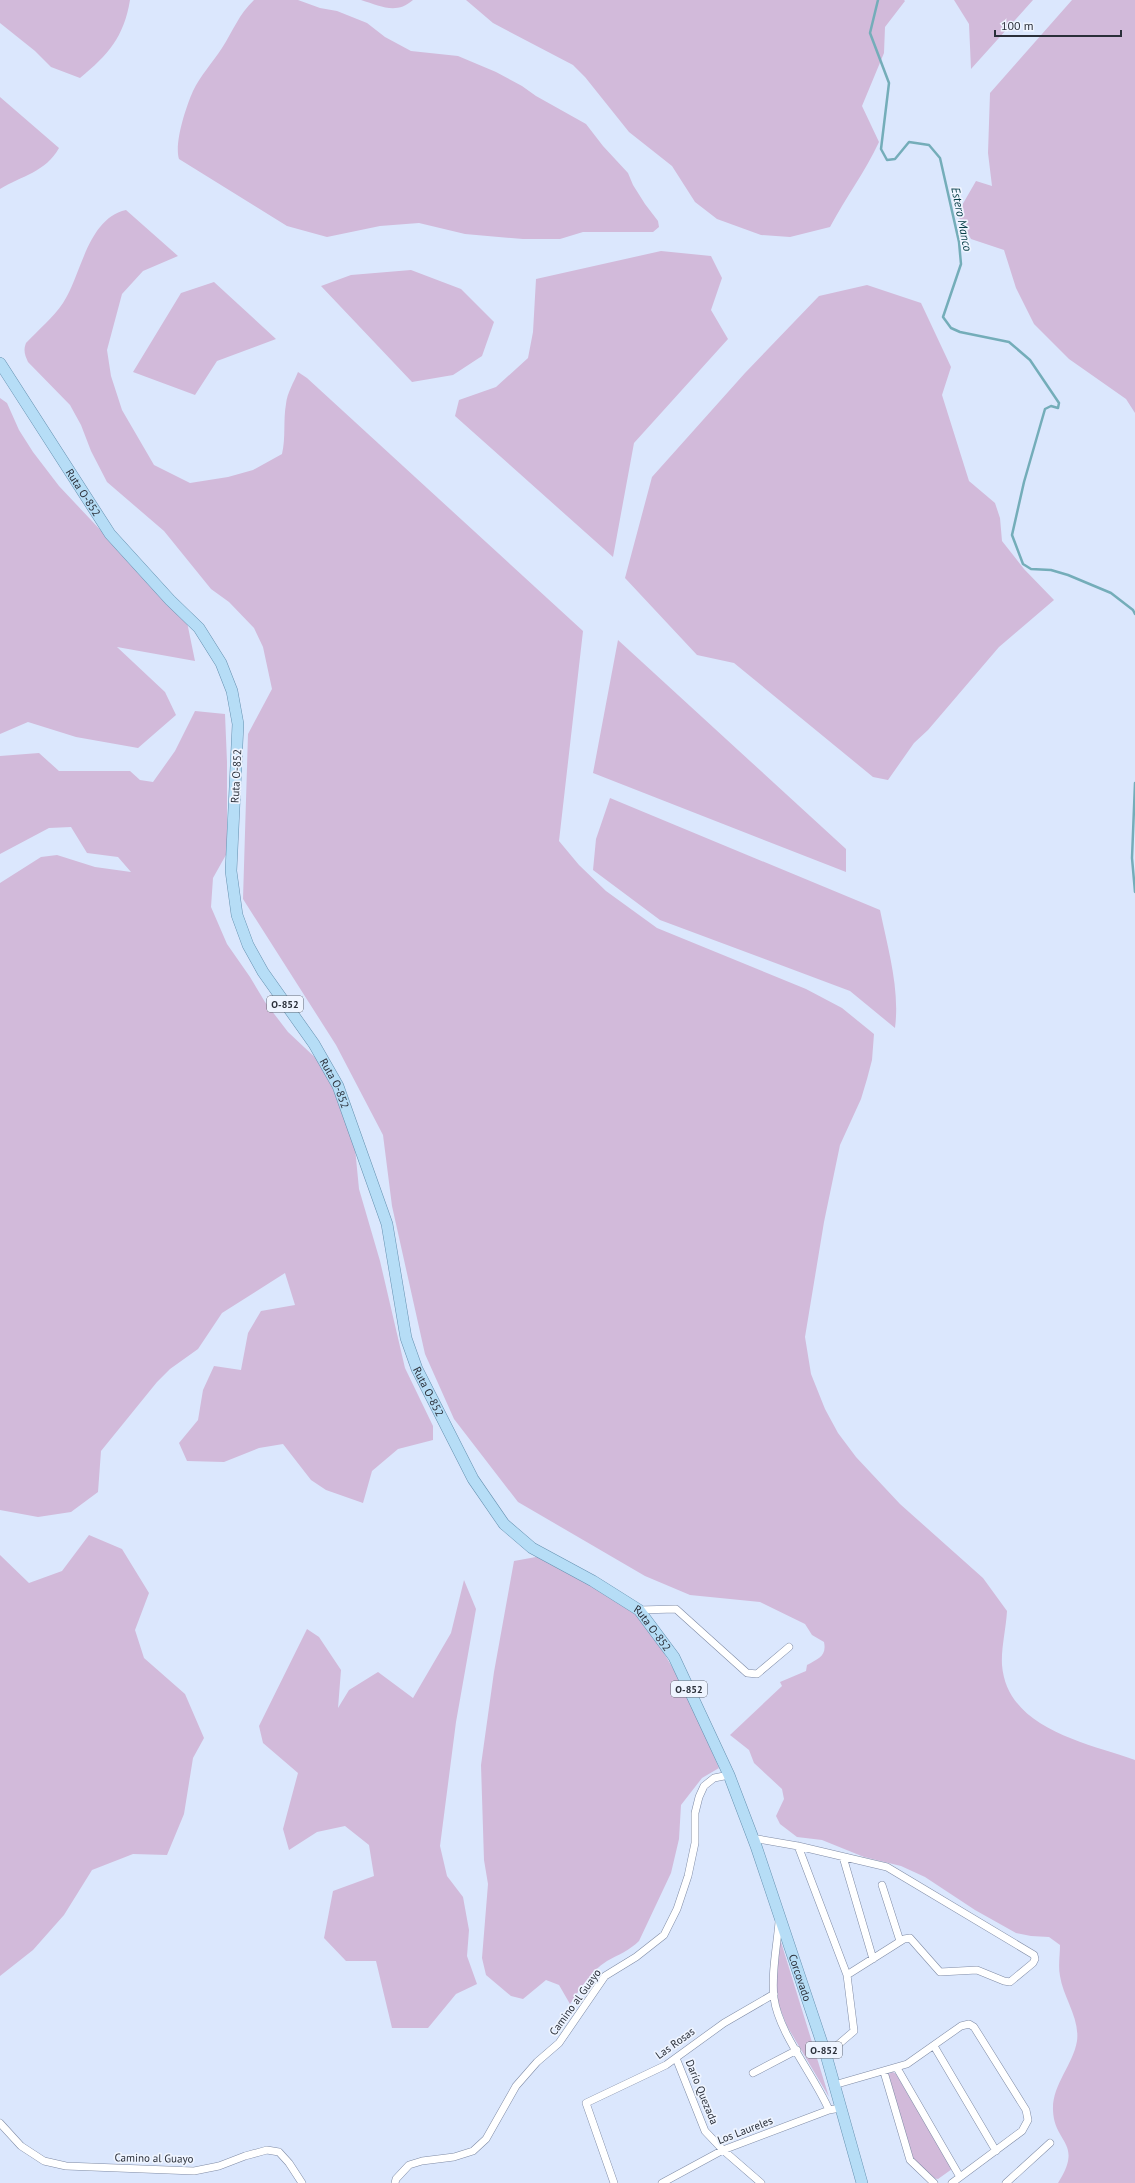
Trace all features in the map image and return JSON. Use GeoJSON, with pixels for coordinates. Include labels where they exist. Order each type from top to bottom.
{"type":"FeatureCollection","features":[{"type":"Feature","properties":{"kind":"main road","name":"Ruta O-852"},"geometry":{"type":"LineString","coordinates":[[0,363],[110,534],[199,628],[214,649],[227,677],[232,691],[238,724],[231,871],[237,915],[248,945],[262,972],[314,1044],[338,1086],[387,1224],[406,1338],[417,1369],[473,1479],[504,1524],[532,1548],[639,1610],[674,1657],[729,1775]]}},
{"type":"Feature","properties":{"kind":"main road","name":"Corcovado"},"geometry":{"type":"LineString","coordinates":[[729,1775],[780,1918],[826,2055],[834,2086],[835,2109],[862,2183]]}},
{"type":"Feature","properties":{"kind":"street"},"geometry":{"type":"LineString","coordinates":[[639,1610],[676,1609],[748,1673],[757,1674],[789,1647]]}},
{"type":"Feature","properties":{"kind":"street","name":"Camino al Guayo"},"geometry":{"type":"LineString","coordinates":[[395,2183],[396,2179],[409,2165],[422,2161],[454,2157],[473,2151],[486,2139],[516,2086],[537,2062],[559,2043],[605,1976],[636,1956],[664,1935],[678,1909],[688,1876],[695,1843],[695,1813],[699,1797],[704,1786],[714,1778],[729,1775]]}},
{"type":"Feature","properties":{"kind":"street"},"geometry":{"type":"LineString","coordinates":[[751,1838],[798,1846],[887,1867],[1034,1955],[1035,1959],[1033,1963],[1007,1982],[977,1970],[940,1972],[912,1939],[904,1939],[847,1975]]}},
{"type":"Feature","properties":{"kind":"street"},"geometry":{"type":"LineString","coordinates":[[798,1846],[847,1975],[854,2031],[826,2055]]}},
{"type":"Feature","properties":{"kind":"street"},"geometry":{"type":"LineString","coordinates":[[843,1857],[873,1959]]}},
{"type":"Feature","properties":{"kind":"street"},"geometry":{"type":"LineString","coordinates":[[882,1884],[900,1941]]}},
{"type":"Feature","properties":{"kind":"street"},"geometry":{"type":"LineString","coordinates":[[780,1918],[774,1994],[780,2020],[797,2050],[835,2109]]}},
{"type":"Feature","properties":{"kind":"street","name":"Las Rosas"},"geometry":{"type":"LineString","coordinates":[[614,2183],[586,2103],[657,2070],[724,2023],[774,1994]]}},
{"type":"Feature","properties":{"kind":"street"},"geometry":{"type":"LineString","coordinates":[[834,2086],[897,2068],[911,2062],[961,2026],[969,2024],[974,2027],[1018,2097],[1027,2114],[1027,2126],[952,2183]]}},
{"type":"Feature","properties":{"kind":"street"},"geometry":{"type":"LineString","coordinates":[[934,2046],[996,2151]]}},
{"type":"Feature","properties":{"kind":"street"},"geometry":{"type":"LineString","coordinates":[[753,2073],[797,2050]]}},
{"type":"Feature","properties":{"kind":"street","name":"Darío Quezada"},"geometry":{"type":"LineString","coordinates":[[676,2058],[703,2127],[723,2150],[761,2183]]}},
{"type":"Feature","properties":{"kind":"street"},"geometry":{"type":"LineString","coordinates":[[897,2068],[960,2177]]}},
{"type":"Feature","properties":{"kind":"street"},"geometry":{"type":"LineString","coordinates":[[884,2072],[910,2160],[934,2183]]}},
{"type":"Feature","properties":{"kind":"street","name":"Los Laureles"},"geometry":{"type":"LineString","coordinates":[[662,2183],[723,2150],[835,2109]]}},
{"type":"Feature","properties":{"kind":"street","name":"Camino al Guayo"},"geometry":{"type":"LineString","coordinates":[[0,2124],[21,2146],[44,2161],[66,2166],[194,2171],[219,2166],[245,2156],[267,2150],[279,2152],[290,2163],[302,2183]]}},
{"type":"Feature","properties":{"kind":"street"},"geometry":{"type":"LineString","coordinates":[[1006,2183],[1050,2143]]}},
{"type":"Feature","properties":{"kind":"shaded area"},"geometry":{"type":"Polygon","coordinates":[[[0,0],[130,0],[124,25],[119,35],[107,53],[80,78],[51,67],[35,51],[0,23],[0,0]]]}},
{"type":"Feature","properties":{"kind":"shaded area"},"geometry":{"type":"Polygon","coordinates":[[[254,0],[298,0],[320,8],[337,11],[367,23],[385,37],[411,51],[458,56],[496,72],[522,86],[536,96],[586,124],[603,146],[628,173],[633,185],[658,221],[659,227],[653,232],[583,232],[560,239],[523,239],[465,234],[419,223],[380,226],[327,237],[287,226],[179,159],[179,135],[193,91],[203,74],[222,48],[240,17],[254,0]]]}},
{"type":"Feature","properties":{"kind":"shaded area"},"geometry":{"type":"Polygon","coordinates":[[[361,0],[413,0],[407,5],[401,7],[388,8],[361,0]]]}},
{"type":"Feature","properties":{"kind":"shaded area"},"geometry":{"type":"Polygon","coordinates":[[[466,0],[905,1],[885,27],[884,53],[862,106],[879,142],[868,164],[830,227],[790,237],[761,235],[717,219],[695,202],[672,166],[629,132],[585,77],[573,65],[493,23],[466,0]]]}},
{"type":"Feature","properties":{"kind":"shaded area"},"geometry":{"type":"Polygon","coordinates":[[[954,0],[1033,0],[971,69],[969,24],[954,0]]]}},
{"type":"Feature","properties":{"kind":"shaded area"},"geometry":{"type":"Polygon","coordinates":[[[1072,0],[1135,0],[1135,413],[1126,399],[1069,359],[1034,324],[1016,288],[1004,250],[971,239],[957,214],[976,181],[992,186],[988,153],[990,93],[1072,0]]]}},
{"type":"Feature","properties":{"kind":"shaded area"},"geometry":{"type":"Polygon","coordinates":[[[0,97],[59,148],[54,156],[40,168],[0,189],[0,97]]]}},
{"type":"Feature","properties":{"kind":"shaded area"},"geometry":{"type":"Polygon","coordinates":[[[126,210],[178,256],[143,271],[122,294],[107,350],[111,376],[122,410],[154,465],[190,483],[228,477],[253,470],[282,454],[285,410],[288,396],[298,372],[307,378],[583,631],[559,841],[579,865],[606,891],[657,928],[806,989],[842,1008],[874,1034],[872,1060],[867,1079],[861,1099],[840,1145],[824,1222],[805,1337],[811,1374],[825,1409],[838,1433],[856,1457],[900,1504],[983,1578],[1007,1611],[1002,1665],[1007,1687],[1018,1704],[1034,1719],[1052,1730],[1095,1747],[1135,1760],[1135,2183],[1058,2183],[1065,2169],[1068,2159],[1068,2151],[1055,2121],[1053,2110],[1054,2101],[1059,2084],[1075,2050],[1077,2041],[1074,2016],[1064,1992],[1060,1976],[1060,1945],[1049,1937],[1016,1933],[975,1910],[925,1877],[901,1866],[864,1857],[822,1840],[797,1837],[780,1824],[776,1816],[784,1799],[782,1789],[754,1763],[749,1750],[730,1735],[782,1686],[780,1682],[806,1671],[807,1665],[815,1661],[823,1654],[825,1647],[824,1642],[812,1635],[805,1624],[760,1602],[690,1595],[645,1576],[518,1502],[454,1419],[425,1354],[392,1206],[383,1135],[336,1045],[243,899],[248,734],[272,689],[263,647],[254,628],[229,602],[211,589],[164,531],[107,482],[91,451],[81,425],[70,405],[28,362],[25,355],[26,343],[50,319],[63,303],[70,291],[87,249],[102,224],[113,215],[126,210]]]}},
{"type":"Feature","properties":{"kind":"shaded area"},"geometry":{"type":"Polygon","coordinates":[[[661,251],[711,256],[722,278],[711,310],[728,339],[634,443],[613,557],[455,416],[459,400],[496,387],[528,358],[533,332],[536,279],[661,251]]]}},
{"type":"Feature","properties":{"kind":"shaded area"},"geometry":{"type":"Polygon","coordinates":[[[411,270],[461,289],[494,322],[482,356],[453,375],[412,382],[321,286],[351,275],[411,270]]]}},
{"type":"Feature","properties":{"kind":"shaded area"},"geometry":{"type":"Polygon","coordinates":[[[214,282],[276,339],[217,361],[195,395],[133,372],[181,293],[214,282]]]}},
{"type":"Feature","properties":{"kind":"shaded area"},"geometry":{"type":"Polygon","coordinates":[[[867,285],[921,303],[951,367],[942,395],[969,481],[995,503],[1000,518],[1002,541],[1024,569],[1054,600],[999,647],[928,730],[914,743],[888,780],[873,777],[734,663],[697,655],[625,578],[652,477],[745,373],[819,296],[867,285]]]}},
{"type":"Feature","properties":{"kind":"shaded area"},"geometry":{"type":"Polygon","coordinates":[[[0,398],[7,403],[19,430],[33,452],[59,486],[187,622],[195,661],[117,647],[165,692],[176,715],[138,748],[76,737],[28,722],[0,734],[0,398]]]}},
{"type":"Feature","properties":{"kind":"shaded area"},"geometry":{"type":"Polygon","coordinates":[[[618,640],[846,849],[846,872],[593,773],[618,640]]]}},
{"type":"Feature","properties":{"kind":"shaded area"},"geometry":{"type":"Polygon","coordinates":[[[195,711],[225,714],[227,762],[227,853],[213,878],[211,907],[227,944],[265,1002],[288,1032],[321,1063],[334,1086],[355,1148],[359,1189],[380,1261],[405,1368],[433,1426],[433,1440],[398,1449],[372,1471],[363,1503],[326,1490],[311,1480],[283,1444],[259,1448],[224,1462],[187,1461],[179,1443],[198,1420],[203,1390],[214,1366],[241,1370],[248,1333],[261,1311],[295,1305],[285,1273],[222,1313],[198,1349],[170,1369],[157,1382],[101,1451],[98,1492],[71,1512],[38,1517],[0,1510],[0,883],[41,857],[57,855],[95,867],[131,872],[118,857],[87,853],[71,827],[49,828],[0,854],[0,756],[39,753],[59,771],[130,771],[140,780],[153,782],[175,751],[195,711]]]}},
{"type":"Feature","properties":{"kind":"shaded area"},"geometry":{"type":"Polygon","coordinates":[[[610,798],[880,910],[895,984],[895,1028],[850,991],[660,920],[593,870],[596,839],[610,798]]]}},
{"type":"Feature","properties":{"kind":"shaded area"},"geometry":{"type":"Polygon","coordinates":[[[89,1535],[122,1549],[149,1593],[135,1630],[144,1658],[185,1694],[204,1738],[193,1758],[184,1814],[167,1855],[133,1854],[92,1870],[64,1915],[33,1950],[0,1976],[0,1555],[29,1583],[62,1571],[89,1535]]]}},
{"type":"Feature","properties":{"kind":"shaded area"},"geometry":{"type":"Polygon","coordinates":[[[547,1555],[618,1595],[647,1625],[683,1685],[719,1768],[702,1778],[681,1805],[679,1839],[671,1873],[639,1941],[628,1950],[601,1965],[586,1981],[570,2004],[559,1985],[546,1980],[523,1999],[511,1996],[486,1975],[482,1958],[488,1884],[484,1860],[481,1765],[494,1672],[514,1561],[547,1555]]]}},
{"type":"Feature","properties":{"kind":"shaded area"},"geometry":{"type":"Polygon","coordinates":[[[464,1580],[476,1609],[456,1722],[440,1846],[447,1876],[463,1897],[469,1930],[467,1956],[477,1984],[456,1994],[428,2028],[392,2028],[376,1961],[346,1961],[324,1938],[333,1891],[374,1876],[369,1845],[345,1826],[317,1832],[289,1850],[283,1829],[298,1773],[263,1743],[259,1726],[307,1629],[319,1637],[341,1670],[338,1708],[349,1690],[378,1672],[413,1698],[451,1633],[464,1580]]]}},
{"type":"Feature","properties":{"kind":"shaded area"},"geometry":{"type":"Polygon","coordinates":[[[781,1942],[829,2097],[787,2026],[778,2003],[776,1983],[779,1944],[781,1942]]]}},
{"type":"Feature","properties":{"kind":"shaded area"},"geometry":{"type":"Polygon","coordinates":[[[893,2072],[896,2074],[952,2169],[938,2179],[933,2178],[910,2156],[888,2074],[893,2072]]]}},
{"type":"Feature","properties":{"kind":"waterway","name":"Estero Manco"},"geometry":{"type":"LineString","coordinates":[[878,0],[870,33],[889,83],[881,149],[887,160],[895,159],[909,142],[929,145],[940,158],[959,242],[961,264],[943,317],[951,328],[960,332],[1009,342],[1030,360],[1059,403],[1058,408],[1051,406],[1045,409],[1024,482],[1012,535],[1023,564],[1031,569],[1051,570],[1068,575],[1111,593],[1133,610],[1135,614]]}},
{"type":"Feature","properties":{"kind":"waterway","name":"Estero Manco"},"geometry":{"type":"LineString","coordinates":[[1135,783],[1132,858],[1135,892]]}}]}
